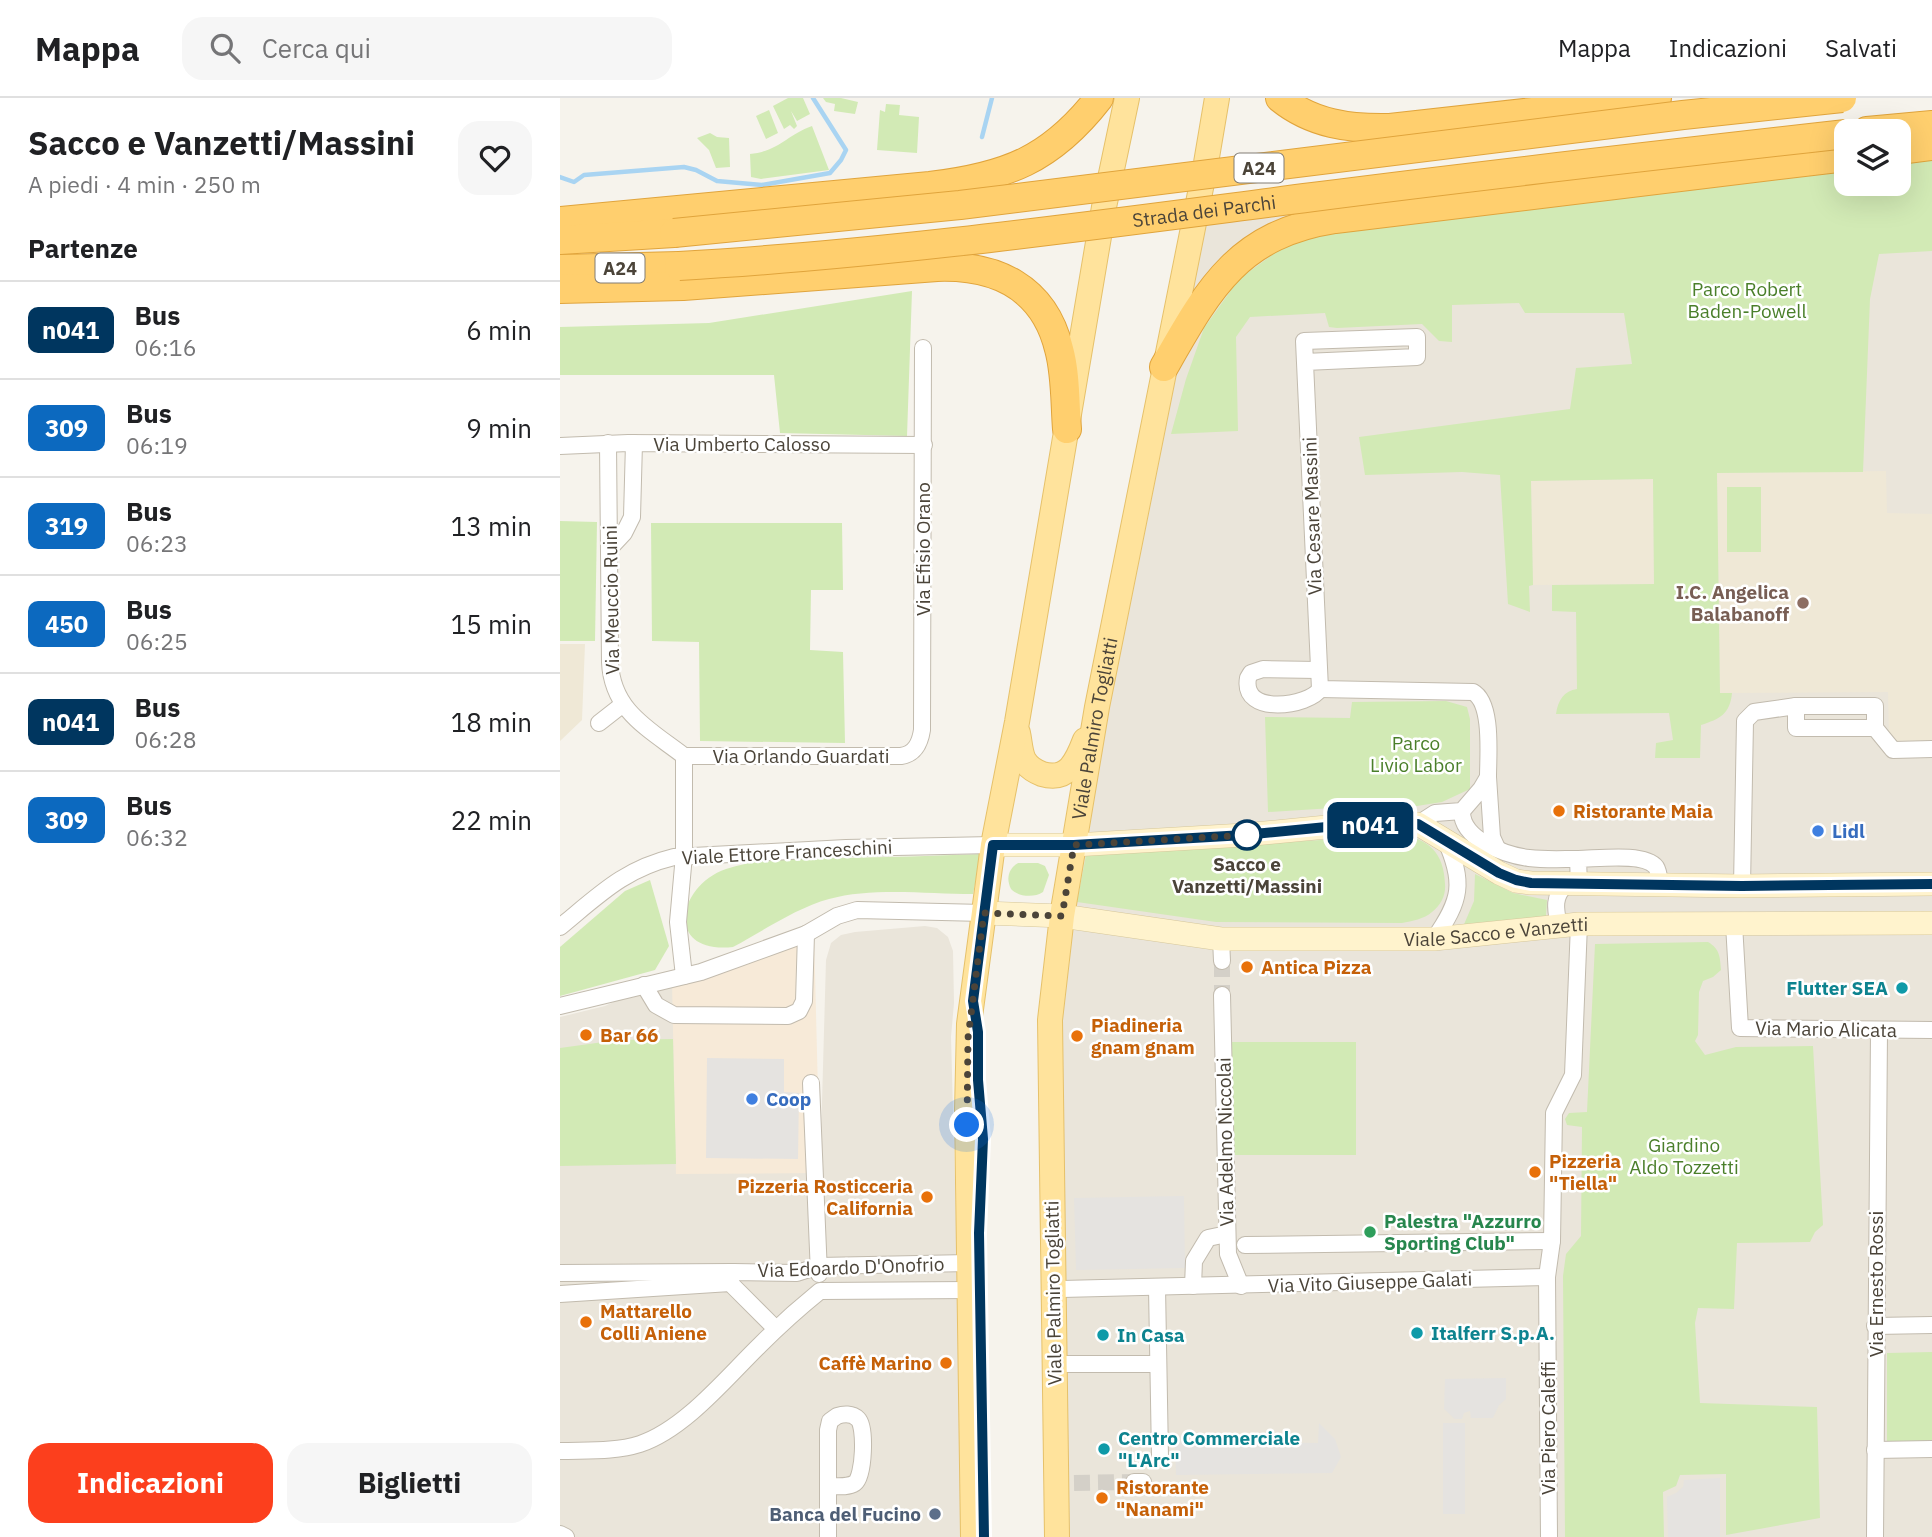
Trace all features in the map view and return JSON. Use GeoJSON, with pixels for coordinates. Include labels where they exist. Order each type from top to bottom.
{"type":"FeatureCollection","features":[{"type":"Feature","properties":{"kind":"highway"},"geometry":{"type":"LineString","coordinates":[[560,221],[930,186],[980,178],[1019,165],[1043,152],[1069,132],[1099,98]]}},
{"type":"Feature","properties":{"kind":"highway"},"geometry":{"type":"LineString","coordinates":[[1280,98],[1300,112],[1321,121],[1359,129],[1391,128],[1657,98]]}},
{"type":"Feature","properties":{"kind":"highway","name":"Strada dei Parchi"},"geometry":{"type":"LineString","coordinates":[[560,240],[674,233],[960,205],[1683,115],[1842,98]]}},
{"type":"Feature","properties":{"kind":"highway"},"geometry":{"type":"LineString","coordinates":[[1911,127],[1932,125]]}},
{"type":"Feature","properties":{"kind":"highway","name":"Strada dei Parchi"},"geometry":{"type":"LineString","coordinates":[[560,269],[679,266],[857,251],[999,236],[1454,178],[1834,135]]}},
{"type":"Feature","properties":{"kind":"highway"},"geometry":{"type":"LineString","coordinates":[[1911,149],[1932,146]]}},
{"type":"Feature","properties":{"kind":"highway"},"geometry":{"type":"LineString","coordinates":[[1164,367],[1199,307],[1227,271],[1266,240],[1302,225],[1349,217],[1834,158]]}},
{"type":"Feature","properties":{"kind":"highway"},"geometry":{"type":"LineString","coordinates":[[560,289],[683,286],[937,267],[990,271],[1008,279],[1027,293],[1050,324],[1060,352],[1067,429]]}},
{"type":"Feature","properties":{"kind":"main road"},"geometry":{"type":"LineString","coordinates":[[973,1537],[968,1038],[993,845],[1017,722],[1104,207],[1127,98]]}},
{"type":"Feature","properties":{"kind":"main road","name":"Viale Palmiro Togliatti"},"geometry":{"type":"LineString","coordinates":[[1057,1537],[1065,1483],[1055,1364],[1050,1020],[1062,916],[1097,707],[1206,163],[1216,98]]}},
{"type":"Feature","properties":{"kind":"main road"},"geometry":{"type":"LineString","coordinates":[[1017,722],[1022,757],[1028,766],[1041,773],[1058,776],[1070,769],[1078,758],[1097,707]]}},
{"type":"Feature","properties":{"kind":"street"},"geometry":{"type":"LineString","coordinates":[[1417,337],[1417,357],[1305,362],[1304,341],[1417,337]]}},
{"type":"Feature","properties":{"kind":"street","name":"Via Efisio Orano"},"geometry":{"type":"LineString","coordinates":[[916,748],[922,730],[923,348]]}},
{"type":"Feature","properties":{"kind":"street","name":"Via Cesare Massini"},"geometry":{"type":"LineString","coordinates":[[1305,362],[1320,689]]}},
{"type":"Feature","properties":{"kind":"street","name":"Via Umberto Calosso"},"geometry":{"type":"LineString","coordinates":[[560,446],[608,443],[923,445]]}},
{"type":"Feature","properties":{"kind":"street","name":"Via Meuccio Ruini"},"geometry":{"type":"LineString","coordinates":[[608,443],[610,669],[615,691],[622,705],[636,719],[684,756]]}},
{"type":"Feature","properties":{"kind":"street"},"geometry":{"type":"LineString","coordinates":[[609,548],[624,533],[632,517],[634,443]]}},
{"type":"Feature","properties":{"kind":"street"},"geometry":{"type":"LineString","coordinates":[[1318,670],[1256,670],[1246,684],[1254,701],[1272,704],[1307,699],[1317,695],[1320,689],[1473,692],[1482,699],[1486,713],[1492,836],[1497,848]]}},
{"type":"Feature","properties":{"kind":"street"},"geometry":{"type":"LineString","coordinates":[[600,723],[622,705]]}},
{"type":"Feature","properties":{"kind":"street"},"geometry":{"type":"LineString","coordinates":[[1742,886],[1745,721],[1754,712],[1796,706],[1875,706],[1875,728],[1893,750],[1932,750]]}},
{"type":"Feature","properties":{"kind":"street","name":"Via Orlando Guardati"},"geometry":{"type":"LineString","coordinates":[[684,756],[901,756],[916,748]]}},
{"type":"Feature","properties":{"kind":"street"},"geometry":{"type":"LineString","coordinates":[[684,756],[684,855],[678,922],[684,976]]}},
{"type":"Feature","properties":{"kind":"street"},"geometry":{"type":"LineString","coordinates":[[1488,777],[1464,809],[1463,821],[1469,831],[1497,848],[1528,858],[1638,859],[1649,862],[1657,869],[1660,884]]}},
{"type":"Feature","properties":{"kind":"street"},"geometry":{"type":"LineString","coordinates":[[1418,824],[1436,813],[1464,809],[1492,815]]}},
{"type":"Feature","properties":{"kind":"street"},"geometry":{"type":"LineString","coordinates":[[993,845],[1074,845],[1244,835],[1347,825],[1418,824],[1478,861],[1516,880],[1573,885],[1932,884]]}},
{"type":"Feature","properties":{"kind":"street"},"geometry":{"type":"LineString","coordinates":[[1434,939],[1458,896],[1458,872],[1445,839]]}},
{"type":"Feature","properties":{"kind":"street","name":"Viale Ettore Franceschini"},"geometry":{"type":"LineString","coordinates":[[560,927],[626,874],[653,862],[684,855],[993,845]]}},
{"type":"Feature","properties":{"kind":"street"},"geometry":{"type":"LineString","coordinates":[[1573,885],[1578,859]]}},
{"type":"Feature","properties":{"kind":"street"},"geometry":{"type":"LineString","coordinates":[[1547,1277],[1552,1241],[1554,1113],[1573,1075],[1569,925],[1556,900],[1560,890],[1573,885]]}},
{"type":"Feature","properties":{"kind":"street"},"geometry":{"type":"LineString","coordinates":[[560,1006],[701,972],[806,934],[837,916],[857,910],[984,913]]}},
{"type":"Feature","properties":{"kind":"street","name":"Viale Sacco e Vanzetti"},"geometry":{"type":"LineString","coordinates":[[984,913],[1062,916],[1221,950],[1434,939],[1569,925],[1932,923]]}},
{"type":"Feature","properties":{"kind":"street","name":"Via Mario Alicata"},"geometry":{"type":"LineString","coordinates":[[1734,924],[1740,1028],[1932,1030]]}},
{"type":"Feature","properties":{"kind":"street"},"geometry":{"type":"LineString","coordinates":[[644,985],[656,1005],[674,1014],[788,1016],[799,1011],[804,1001],[806,934]]}},
{"type":"Feature","properties":{"kind":"street","name":"Via Adelmo Niccolai"},"geometry":{"type":"LineString","coordinates":[[1222,995],[1228,1254],[1241,1286]]}},
{"type":"Feature","properties":{"kind":"street","name":"Via Ernesto Rossi"},"geometry":{"type":"LineString","coordinates":[[1875,1537],[1879,1031]]}},
{"type":"Feature","properties":{"kind":"street"},"geometry":{"type":"LineString","coordinates":[[811,1083],[820,1291]]}},
{"type":"Feature","properties":{"kind":"street"},"geometry":{"type":"LineString","coordinates":[[1193,1286],[1194,1261],[1208,1238],[1227,1234]]}},
{"type":"Feature","properties":{"kind":"street","name":"Via Vito Giuseppe Galati"},"geometry":{"type":"LineString","coordinates":[[1245,1245],[1552,1241]]}},
{"type":"Feature","properties":{"kind":"street","name":"Via Edoardo D'Onofrio"},"geometry":{"type":"LineString","coordinates":[[560,1294],[797,1273],[819,1266],[970,1263]]}},
{"type":"Feature","properties":{"kind":"street","name":"Via Edoardo D'Onofrio"},"geometry":{"type":"LineString","coordinates":[[560,1273],[732,1277],[776,1329]]}},
{"type":"Feature","properties":{"kind":"street","name":"Via Vito Giuseppe Galati"},"geometry":{"type":"LineString","coordinates":[[1062,1289],[1547,1277]]}},
{"type":"Feature","properties":{"kind":"street","name":"Via Piero Caleffi"},"geometry":{"type":"LineString","coordinates":[[1547,1277],[1549,1537]]}},
{"type":"Feature","properties":{"kind":"street"},"geometry":{"type":"LineString","coordinates":[[1157,1287],[1160,1457]]}},
{"type":"Feature","properties":{"kind":"street","name":"Via Edoardo D'Onofrio"},"geometry":{"type":"LineString","coordinates":[[560,1451],[623,1448],[656,1437],[675,1425],[710,1394],[776,1329],[820,1291],[970,1290]]}},
{"type":"Feature","properties":{"kind":"street"},"geometry":{"type":"LineString","coordinates":[[1875,1326],[1932,1325]]}},
{"type":"Feature","properties":{"kind":"street"},"geometry":{"type":"LineString","coordinates":[[1055,1364],[1158,1364]]}},
{"type":"Feature","properties":{"kind":"street"},"geometry":{"type":"LineString","coordinates":[[1875,1450],[1932,1449]]}},
{"type":"Feature","properties":{"kind":"street"},"geometry":{"type":"LineString","coordinates":[[828,1486],[828,1537]]}},
{"type":"Feature","properties":{"kind":"street"},"geometry":{"type":"LineString","coordinates":[[560,1534],[566,1537]]}},
{"type":"Feature","properties":{"kind":"shaded area"},"geometry":{"type":"Polygon","coordinates":[[[1932,125],[1932,1537],[1057,1537],[1058,950],[1199,211],[1834,185],[1834,196],[1911,196],[1911,163],[1932,125]]]}},
{"type":"Feature","properties":{"kind":"shaded area","name":"I.C. Angelica Balabanoff"},"geometry":{"type":"Polygon","coordinates":[[[1886,471],[1887,513],[1932,514],[1932,743],[1895,743],[1889,739],[1888,692],[1720,693],[1717,473],[1886,471]]]}},
{"type":"Feature","properties":{"kind":"shaded area"},"geometry":{"type":"Polygon","coordinates":[[[1653,479],[1654,584],[1533,585],[1531,481],[1653,479]]]}},
{"type":"Feature","properties":{"kind":"shaded area"},"geometry":{"type":"Polygon","coordinates":[[[560,644],[585,644],[582,720],[560,741],[560,644]]]}},
{"type":"Feature","properties":{"kind":"shaded area"},"geometry":{"type":"Polygon","coordinates":[[[925,926],[937,928],[948,937],[953,951],[954,1003],[951,1037],[961,1537],[560,1537],[560,1017],[605,1006],[640,990],[672,982],[820,1173],[826,960],[831,943],[841,935],[855,932],[925,926]]]}},
{"type":"Feature","properties":{"kind":"shaded area"},"geometry":{"type":"Polygon","coordinates":[[[814,932],[820,1173],[676,1174],[672,982],[814,932]]]}},
{"type":"Feature","properties":{"kind":"shaded area","name":"Coop"},"geometry":{"type":"Polygon","coordinates":[[[707,1058],[784,1059],[784,1092],[799,1093],[798,1159],[706,1158],[707,1058]]]}},
{"type":"Feature","properties":{"kind":"shaded area"},"geometry":{"type":"Polygon","coordinates":[[[1184,1196],[1185,1268],[1076,1270],[1074,1198],[1184,1196]]]}},
{"type":"Feature","properties":{"kind":"shaded area"},"geometry":{"type":"Polygon","coordinates":[[[1506,1378],[1506,1399],[1499,1405],[1493,1418],[1471,1418],[1470,1411],[1464,1413],[1462,1419],[1455,1419],[1444,1409],[1445,1379],[1506,1378]]]}},
{"type":"Feature","properties":{"kind":"shaded area"},"geometry":{"type":"Polygon","coordinates":[[[1319,1423],[1335,1439],[1341,1457],[1332,1473],[1176,1475],[1175,1441],[1318,1443],[1319,1423]]]}},
{"type":"Feature","properties":{"kind":"shaded area"},"geometry":{"type":"Polygon","coordinates":[[[1443,1423],[1465,1423],[1465,1514],[1443,1514],[1443,1423]]]}},
{"type":"Feature","properties":{"kind":"shaded area"},"geometry":{"type":"Polygon","coordinates":[[[1720,1478],[1720,1537],[1668,1537],[1667,1497],[1683,1487],[1684,1480],[1720,1478]]]}},
{"type":"Feature","properties":{"kind":"green space"},"geometry":{"type":"Polygon","coordinates":[[[788,98],[803,98],[810,114],[797,121],[791,111],[797,126],[794,129],[790,125],[784,129],[773,106],[788,98]]]}},
{"type":"Feature","properties":{"kind":"green space"},"geometry":{"type":"Polygon","coordinates":[[[823,98],[858,102],[855,114],[834,111],[835,104],[826,102],[823,98]]]}},
{"type":"Feature","properties":{"kind":"green space"},"geometry":{"type":"Polygon","coordinates":[[[886,104],[900,105],[899,115],[919,117],[917,153],[877,150],[880,110],[885,112],[886,104]]]}},
{"type":"Feature","properties":{"kind":"green space"},"geometry":{"type":"Polygon","coordinates":[[[769,110],[778,133],[766,139],[756,116],[769,110]]]}},
{"type":"Feature","properties":{"kind":"green space"},"geometry":{"type":"Polygon","coordinates":[[[812,126],[829,170],[761,179],[751,177],[750,154],[768,150],[812,126]]]}},
{"type":"Feature","properties":{"kind":"green space"},"geometry":{"type":"Polygon","coordinates":[[[710,133],[729,138],[730,167],[716,168],[709,150],[697,138],[710,133]]]}},
{"type":"Feature","properties":{"kind":"green space","name":"Parco Robert Baden-Powell"},"geometry":{"type":"Polygon","coordinates":[[[1932,158],[1932,251],[1879,254],[1870,299],[1863,472],[1717,473],[1720,693],[1732,693],[1729,706],[1723,715],[1701,725],[1700,758],[1655,758],[1656,743],[1673,740],[1669,713],[1556,714],[1562,697],[1577,689],[1576,612],[1552,611],[1552,585],[1654,584],[1653,479],[1531,481],[1533,585],[1529,586],[1530,612],[1508,604],[1500,475],[1462,472],[1365,475],[1359,437],[1570,409],[1576,368],[1632,364],[1624,313],[1525,313],[1519,303],[1452,305],[1452,342],[1439,341],[1422,324],[1337,328],[1329,327],[1325,313],[1250,317],[1236,337],[1238,431],[1171,434],[1204,328],[1239,279],[1290,242],[1354,223],[1834,166],[1834,196],[1911,196],[1911,159],[1932,158]]]}},
{"type":"Feature","properties":{"kind":"green space"},"geometry":{"type":"Polygon","coordinates":[[[912,291],[907,436],[780,433],[774,375],[560,375],[560,327],[709,323],[912,291]]]}},
{"type":"Feature","properties":{"kind":"green space"},"geometry":{"type":"Polygon","coordinates":[[[1727,487],[1761,487],[1761,552],[1727,552],[1727,487]]]}},
{"type":"Feature","properties":{"kind":"green space"},"geometry":{"type":"Polygon","coordinates":[[[560,521],[597,522],[595,641],[560,641],[560,521]]]}},
{"type":"Feature","properties":{"kind":"green space"},"geometry":{"type":"Polygon","coordinates":[[[651,523],[842,523],[843,590],[811,590],[810,650],[843,652],[845,743],[700,741],[699,642],[652,641],[651,523]]]}},
{"type":"Feature","properties":{"kind":"green space","name":"Parco Livio Labor"},"geometry":{"type":"Polygon","coordinates":[[[1446,701],[1467,707],[1470,719],[1470,789],[1442,802],[1417,806],[1268,812],[1265,717],[1350,718],[1352,702],[1446,701]]]}},
{"type":"Feature","properties":{"kind":"green space"},"geometry":{"type":"Polygon","coordinates":[[[1399,835],[1419,840],[1433,849],[1442,864],[1445,884],[1445,892],[1435,909],[1422,918],[1402,923],[1216,922],[1077,902],[1086,855],[1399,835]]]}},
{"type":"Feature","properties":{"kind":"green space"},"geometry":{"type":"Polygon","coordinates":[[[981,854],[973,894],[882,892],[846,895],[792,914],[733,947],[711,946],[696,940],[688,930],[685,917],[688,903],[697,889],[709,878],[740,865],[798,858],[981,854]]]}},
{"type":"Feature","properties":{"kind":"green space"},"geometry":{"type":"Polygon","coordinates":[[[1018,863],[1038,863],[1045,866],[1049,875],[1043,892],[1027,896],[1011,889],[1009,874],[1018,863]]]}},
{"type":"Feature","properties":{"kind":"green space"},"geometry":{"type":"Polygon","coordinates":[[[1475,874],[1513,893],[1547,900],[1546,916],[1462,929],[1474,901],[1475,874]]]}},
{"type":"Feature","properties":{"kind":"green space"},"geometry":{"type":"Polygon","coordinates":[[[650,880],[669,946],[655,970],[560,996],[560,947],[625,891],[650,880]]]}},
{"type":"Feature","properties":{"kind":"green space","name":"Giardino Aldo Tozzetti"},"geometry":{"type":"Polygon","coordinates":[[[1708,942],[1720,957],[1721,970],[1703,981],[1699,992],[1698,1035],[1695,1041],[1705,1055],[1736,1047],[1813,1046],[1823,1225],[1815,1232],[1810,1242],[1737,1243],[1734,1309],[1698,1308],[1695,1323],[1700,1403],[1817,1407],[1820,1518],[1726,1535],[1726,1474],[1680,1475],[1676,1486],[1663,1492],[1664,1537],[1565,1537],[1563,1276],[1566,1254],[1581,1236],[1582,1127],[1567,1125],[1565,1119],[1569,1113],[1587,1112],[1595,944],[1708,942]]]}},
{"type":"Feature","properties":{"kind":"green space"},"geometry":{"type":"Polygon","coordinates":[[[673,1039],[676,1164],[560,1166],[560,1048],[618,1040],[673,1039]]]}},
{"type":"Feature","properties":{"kind":"green space"},"geometry":{"type":"Polygon","coordinates":[[[1232,1042],[1356,1042],[1356,1155],[1232,1155],[1232,1042]]]}},
{"type":"Feature","properties":{"kind":"green space"},"geometry":{"type":"Polygon","coordinates":[[[1932,1352],[1932,1444],[1887,1445],[1887,1353],[1932,1352]]]}},
{"type":"Feature","properties":{"kind":"waterway"},"geometry":{"type":"LineString","coordinates":[[560,177],[574,182],[584,175],[684,167],[717,181],[762,185],[830,173],[846,150],[813,98]]}},
{"type":"Feature","properties":{"kind":"waterway"},"geometry":{"type":"LineString","coordinates":[[982,137],[992,98]]}},
{"type":"Feature","properties":{"kind":"tunnel"},"geometry":{"type":"LineString","coordinates":[[1222,961],[1222,995]]}},
{"type":"Feature","properties":{"kind":"tunnel"},"geometry":{"type":"LineString","coordinates":[[1074,1483],[1134,1482]]}},
{"type":"Feature","properties":{"kind":"bus line","name":"n041"},"geometry":{"type":"LineString","coordinates":[[984,1537],[979,1233],[983,1139],[978,1080],[978,1032],[973,1001],[993,845],[1074,845],[1244,835],[1347,825],[1418,824],[1499,873],[1531,883],[1702,886],[1932,884]]}},
{"type":"Feature","properties":{"kind":"place","name":"I.C. Angelica Balabanoff"},"geometry":{"type":"Point","coordinates":[1803,603]}},
{"type":"Feature","properties":{"kind":"place","name":"Ristorante Maia"},"geometry":{"type":"Point","coordinates":[1559,811]}},
{"type":"Feature","properties":{"kind":"place","name":"Lidl"},"geometry":{"type":"Point","coordinates":[1818,831]}},
{"type":"Feature","properties":{"kind":"place","name":"Sacco e Vanzetti/Massini"},"geometry":{"type":"Point","coordinates":[1247,835]}},
{"type":"Feature","properties":{"kind":"place","name":"Antica Pizza"},"geometry":{"type":"Point","coordinates":[1247,967]}},
{"type":"Feature","properties":{"kind":"place","name":"Flutter SEA"},"geometry":{"type":"Point","coordinates":[1902,988]}},
{"type":"Feature","properties":{"kind":"place","name":"Bar 66"},"geometry":{"type":"Point","coordinates":[586,1035]}},
{"type":"Feature","properties":{"kind":"place","name":"Piadineria gnam gnam"},"geometry":{"type":"Point","coordinates":[1077,1036]}},
{"type":"Feature","properties":{"kind":"place","name":"Coop"},"geometry":{"type":"Point","coordinates":[752,1099]}},
{"type":"Feature","properties":{"kind":"place","name":"Pizzeria \"Tiella\""},"geometry":{"type":"Point","coordinates":[1535,1172]}},
{"type":"Feature","properties":{"kind":"place","name":"Pizzeria Rosticceria California"},"geometry":{"type":"Point","coordinates":[927,1197]}},
{"type":"Feature","properties":{"kind":"place","name":"Palestra \"Azzurro Sporting Club\""},"geometry":{"type":"Point","coordinates":[1370,1232]}},
{"type":"Feature","properties":{"kind":"place","name":"Mattarello Colli Aniene"},"geometry":{"type":"Point","coordinates":[586,1322]}},
{"type":"Feature","properties":{"kind":"place","name":"Italferr S.p.A."},"geometry":{"type":"Point","coordinates":[1417,1333]}},
{"type":"Feature","properties":{"kind":"place","name":"In Casa"},"geometry":{"type":"Point","coordinates":[1103,1335]}},
{"type":"Feature","properties":{"kind":"place","name":"Caffè Marino"},"geometry":{"type":"Point","coordinates":[946,1363]}},
{"type":"Feature","properties":{"kind":"place","name":"Centro Commerciale \"L'Arc\""},"geometry":{"type":"Point","coordinates":[1104,1449]}},
{"type":"Feature","properties":{"kind":"place","name":"Ristorante \"Nanami\""},"geometry":{"type":"Point","coordinates":[1102,1498]}},
{"type":"Feature","properties":{"kind":"place","name":"Banca del Fucino"},"geometry":{"type":"Point","coordinates":[935,1514]}},
{"type":"Feature","properties":{"kind":"route"},"geometry":{"type":"LineString","coordinates":[[967,1125],[968,1038],[984,913],[1062,916],[1074,845],[1247,835]]}}]}
